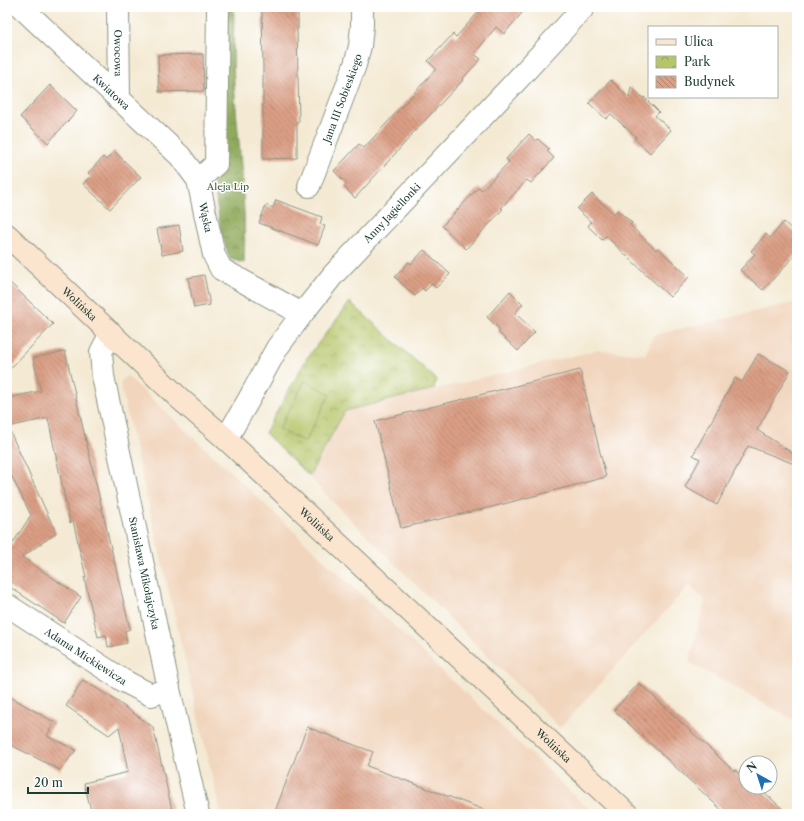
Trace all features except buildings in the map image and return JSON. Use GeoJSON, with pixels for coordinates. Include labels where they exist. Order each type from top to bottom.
{"type":"FeatureCollection","features":[{"type":"Feature","properties":{"kind":"street","name":"Kwiatowa"},"geometry":{"type":"LineString","coordinates":[[21,7],[180,156],[198,180]]}},
{"type":"Feature","properties":{"kind":"street","name":"Owocowa"},"geometry":{"type":"LineString","coordinates":[[118,7],[119,99]]}},
{"type":"Feature","properties":{"kind":"street"},"geometry":{"type":"LineString","coordinates":[[198,180],[216,164],[218,7]]}},
{"type":"Feature","properties":{"kind":"street","name":"Jana III Sobieskiego"},"geometry":{"type":"LineString","coordinates":[[309,186],[355,65],[360,46],[362,7]]}},
{"type":"Feature","properties":{"kind":"street","name":"Anny Jagiellonki"},"geometry":{"type":"LineString","coordinates":[[226,439],[277,348],[333,276],[584,7]]}},
{"type":"Feature","properties":{"kind":"street","name":"Wąska"},"geometry":{"type":"LineString","coordinates":[[198,180],[214,255],[221,269],[302,314]]}},
{"type":"Feature","properties":{"kind":"street","name":"Wolińska"},"geometry":{"type":"LineString","coordinates":[[7,235],[627,814]]}},
{"type":"Feature","properties":{"kind":"street","name":"Stanisława Mikołajczyka"},"geometry":{"type":"LineString","coordinates":[[111,333],[101,352],[103,376],[169,689],[198,814]]}},
{"type":"Feature","properties":{"kind":"street","name":"Adama Mickiewicza"},"geometry":{"type":"LineString","coordinates":[[7,605],[124,681],[151,695],[169,689]]}},
{"type":"Feature","properties":{"kind":"shaded area"},"geometry":{"type":"Polygon","coordinates":[[[797,302],[797,722],[689,662],[705,600],[689,585],[560,728],[322,491],[309,476],[345,411],[597,350],[645,355],[654,335],[797,302]]]}},
{"type":"Feature","properties":{"kind":"shaded area"},"geometry":{"type":"Polygon","coordinates":[[[126,375],[594,814],[221,814],[120,383],[126,375]]]}},
{"type":"Feature","properties":{"kind":"green space","name":"Aleja Lip"},"geometry":{"type":"Polygon","coordinates":[[[211,7],[234,7],[233,74],[243,196],[245,240],[244,263],[230,259],[221,232],[214,185],[210,116],[211,7]]]}},
{"type":"Feature","properties":{"kind":"green space"},"geometry":{"type":"Polygon","coordinates":[[[350,302],[436,379],[434,389],[345,411],[309,476],[265,433],[307,358],[350,302]]]}},
{"type":"Feature","properties":{"kind":"green space"},"geometry":{"type":"Polygon","coordinates":[[[305,381],[330,394],[305,442],[279,429],[305,381]]]}}]}
